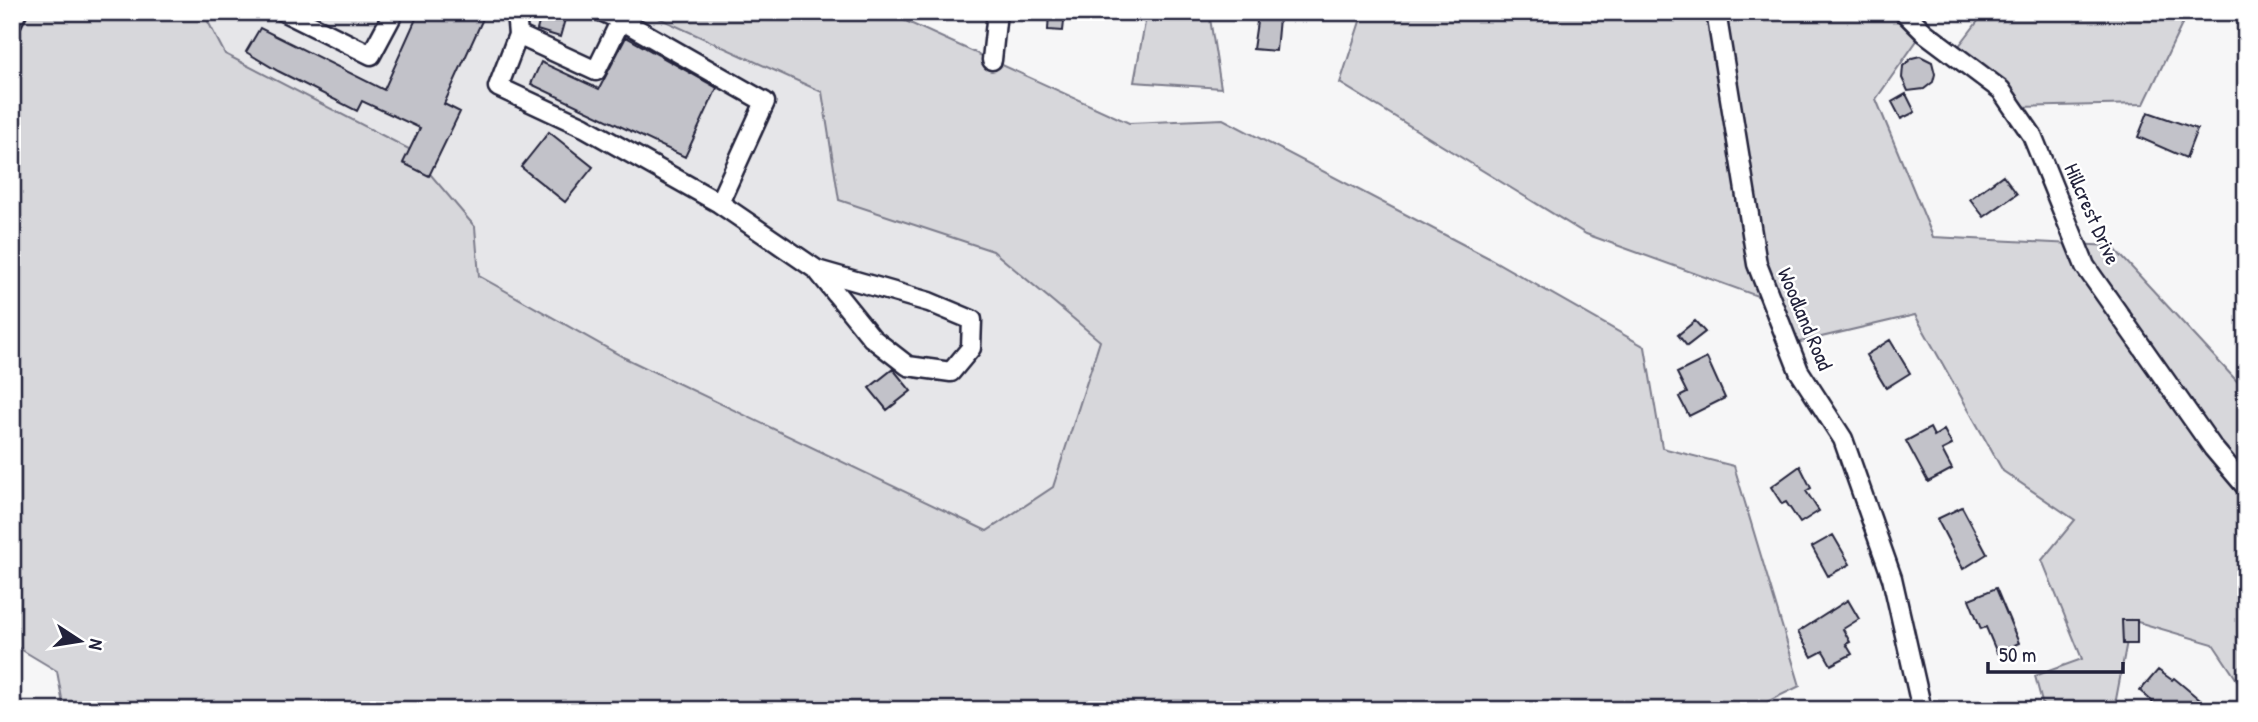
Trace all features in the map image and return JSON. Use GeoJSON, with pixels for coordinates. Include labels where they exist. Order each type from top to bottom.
{"type":"FeatureCollection","features":[{"type":"Feature","properties":{"kind":"street"},"geometry":{"type":"LineString","coordinates":[[12,22],[17,12]]}},
{"type":"Feature","properties":{"kind":"street"},"geometry":{"type":"LineString","coordinates":[[284,12],[371,54],[394,12]]}},
{"type":"Feature","properties":{"kind":"street"},"geometry":{"type":"LineString","coordinates":[[516,12],[518,35],[498,87],[584,127],[719,203],[817,270],[872,338],[908,366],[951,372],[971,348],[972,320],[929,302],[817,270]]}},
{"type":"Feature","properties":{"kind":"street"},"geometry":{"type":"LineString","coordinates":[[603,12],[765,102],[719,203]]}},
{"type":"Feature","properties":{"kind":"street"},"geometry":{"type":"LineString","coordinates":[[992,60],[998,12]]}},
{"type":"Feature","properties":{"kind":"street","name":"Woodland Road"},"geometry":{"type":"LineString","coordinates":[[1716,12],[1757,264],[1799,371],[1843,439],[1892,578],[1922,710]]}},
{"type":"Feature","properties":{"kind":"street","name":"Hillcrest Drive"},"geometry":{"type":"LineString","coordinates":[[1904,12],[1925,33],[2001,90],[2032,135],[2085,266],[2213,448],[2246,487]]}},
{"type":"Feature","properties":{"kind":"street"},"geometry":{"type":"LineString","coordinates":[[518,35],[596,71],[621,20]]}},
{"type":"Feature","properties":{"kind":"shaded area"},"geometry":{"type":"Polygon","coordinates":[[[12,12],[203,12],[225,54],[409,149],[475,227],[479,276],[625,358],[987,531],[1053,487],[1100,341],[993,251],[839,200],[822,92],[652,15],[653,12],[886,12],[1129,123],[1223,119],[1489,258],[1645,347],[1662,448],[1734,466],[1800,686],[1750,710],[64,710],[57,671],[12,644],[12,12]]]}},
{"type":"Feature","properties":{"kind":"shaded area"},"geometry":{"type":"Polygon","coordinates":[[[203,12],[653,12],[652,15],[822,92],[839,200],[993,251],[1100,341],[1053,487],[988,531],[625,358],[479,276],[475,227],[409,149],[225,54],[203,12]]]}},
{"type":"Feature","properties":{"kind":"shaded area"},"geometry":{"type":"Polygon","coordinates":[[[1147,12],[1209,12],[1221,88],[1134,82],[1147,12]]]}},
{"type":"Feature","properties":{"kind":"shaded area"},"geometry":{"type":"Polygon","coordinates":[[[1363,12],[1908,12],[1925,29],[1876,99],[1933,237],[2112,246],[2246,391],[2246,710],[2241,686],[2213,644],[2131,620],[2114,710],[2044,710],[2035,676],[2082,659],[2042,560],[2075,520],[2003,471],[1915,315],[1783,346],[1763,298],[1586,234],[1340,83],[1363,12]]]}},
{"type":"Feature","properties":{"kind":"shaded area"},"geometry":{"type":"Polygon","coordinates":[[[1985,12],[2188,12],[2144,104],[2016,107],[1952,55],[1985,12]]]}},
{"type":"Feature","properties":{"kind":"building"},"geometry":{"type":"Polygon","coordinates":[[[419,12],[486,12],[444,104],[460,112],[429,176],[403,163],[420,128],[362,101],[357,111],[246,52],[260,28],[384,90],[419,12]]]}},
{"type":"Feature","properties":{"kind":"building"},"geometry":{"type":"Polygon","coordinates":[[[542,12],[567,12],[560,37],[537,30],[542,12]]]}},
{"type":"Feature","properties":{"kind":"building"},"geometry":{"type":"Polygon","coordinates":[[[1049,12],[1065,12],[1063,31],[1048,30],[1049,12]]]}},
{"type":"Feature","properties":{"kind":"building"},"geometry":{"type":"Polygon","coordinates":[[[1249,12],[1274,12],[1279,18],[1276,51],[1253,49],[1257,22],[1249,12]]]}},
{"type":"Feature","properties":{"kind":"building"},"geometry":{"type":"Polygon","coordinates":[[[626,37],[717,88],[685,157],[531,84],[541,62],[599,89],[626,37]]]}},
{"type":"Feature","properties":{"kind":"building"},"geometry":{"type":"Polygon","coordinates":[[[1920,56],[1932,62],[1935,74],[1933,82],[1924,89],[1908,91],[1902,78],[1903,66],[1912,58],[1920,56]]]}},
{"type":"Feature","properties":{"kind":"building"},"geometry":{"type":"Polygon","coordinates":[[[1906,94],[1915,112],[1901,119],[1892,102],[1906,94]]]}},
{"type":"Feature","properties":{"kind":"building"},"geometry":{"type":"Polygon","coordinates":[[[2148,112],[2197,129],[2186,158],[2138,137],[2148,112]]]}},
{"type":"Feature","properties":{"kind":"building"},"geometry":{"type":"Polygon","coordinates":[[[549,132],[593,167],[565,202],[521,167],[549,132]]]}},
{"type":"Feature","properties":{"kind":"building"},"geometry":{"type":"Polygon","coordinates":[[[2003,175],[2017,194],[1984,217],[1970,199],[2003,175]]]}},
{"type":"Feature","properties":{"kind":"building"},"geometry":{"type":"Polygon","coordinates":[[[1695,321],[1705,332],[1687,346],[1678,335],[1695,321]]]}},
{"type":"Feature","properties":{"kind":"building"},"geometry":{"type":"Polygon","coordinates":[[[1890,340],[1910,373],[1886,388],[1866,355],[1890,340]]]}},
{"type":"Feature","properties":{"kind":"building"},"geometry":{"type":"Polygon","coordinates":[[[1707,358],[1725,398],[1689,416],[1679,397],[1687,393],[1677,373],[1707,358]]]}},
{"type":"Feature","properties":{"kind":"building"},"geometry":{"type":"Polygon","coordinates":[[[893,369],[911,391],[887,410],[869,388],[893,369]]]}},
{"type":"Feature","properties":{"kind":"building"},"geometry":{"type":"Polygon","coordinates":[[[1930,428],[1934,436],[1944,430],[1952,445],[1942,450],[1952,469],[1928,482],[1906,441],[1930,428]]]}},
{"type":"Feature","properties":{"kind":"building"},"geometry":{"type":"Polygon","coordinates":[[[1800,466],[1811,488],[1806,491],[1819,511],[1800,523],[1786,502],[1782,504],[1771,487],[1800,466]]]}},
{"type":"Feature","properties":{"kind":"building"},"geometry":{"type":"Polygon","coordinates":[[[1962,507],[1987,554],[1963,569],[1937,519],[1962,507]]]}},
{"type":"Feature","properties":{"kind":"building"},"geometry":{"type":"Polygon","coordinates":[[[1833,535],[1850,564],[1828,576],[1812,547],[1833,535]]]}},
{"type":"Feature","properties":{"kind":"building"},"geometry":{"type":"Polygon","coordinates":[[[1996,588],[2019,643],[1997,653],[1986,627],[1981,629],[1969,599],[1996,588]]]}},
{"type":"Feature","properties":{"kind":"building"},"geometry":{"type":"Polygon","coordinates":[[[1848,600],[1859,619],[1843,629],[1850,642],[1846,644],[1852,654],[1831,665],[1823,651],[1812,657],[1798,632],[1848,600]]]}},
{"type":"Feature","properties":{"kind":"building"},"geometry":{"type":"Polygon","coordinates":[[[2122,620],[2137,620],[2137,644],[2123,644],[2122,620]]]}},
{"type":"Feature","properties":{"kind":"building"},"geometry":{"type":"Polygon","coordinates":[[[2158,670],[2172,680],[2174,678],[2212,710],[2146,710],[2153,702],[2140,691],[2158,670]]]}}]}
